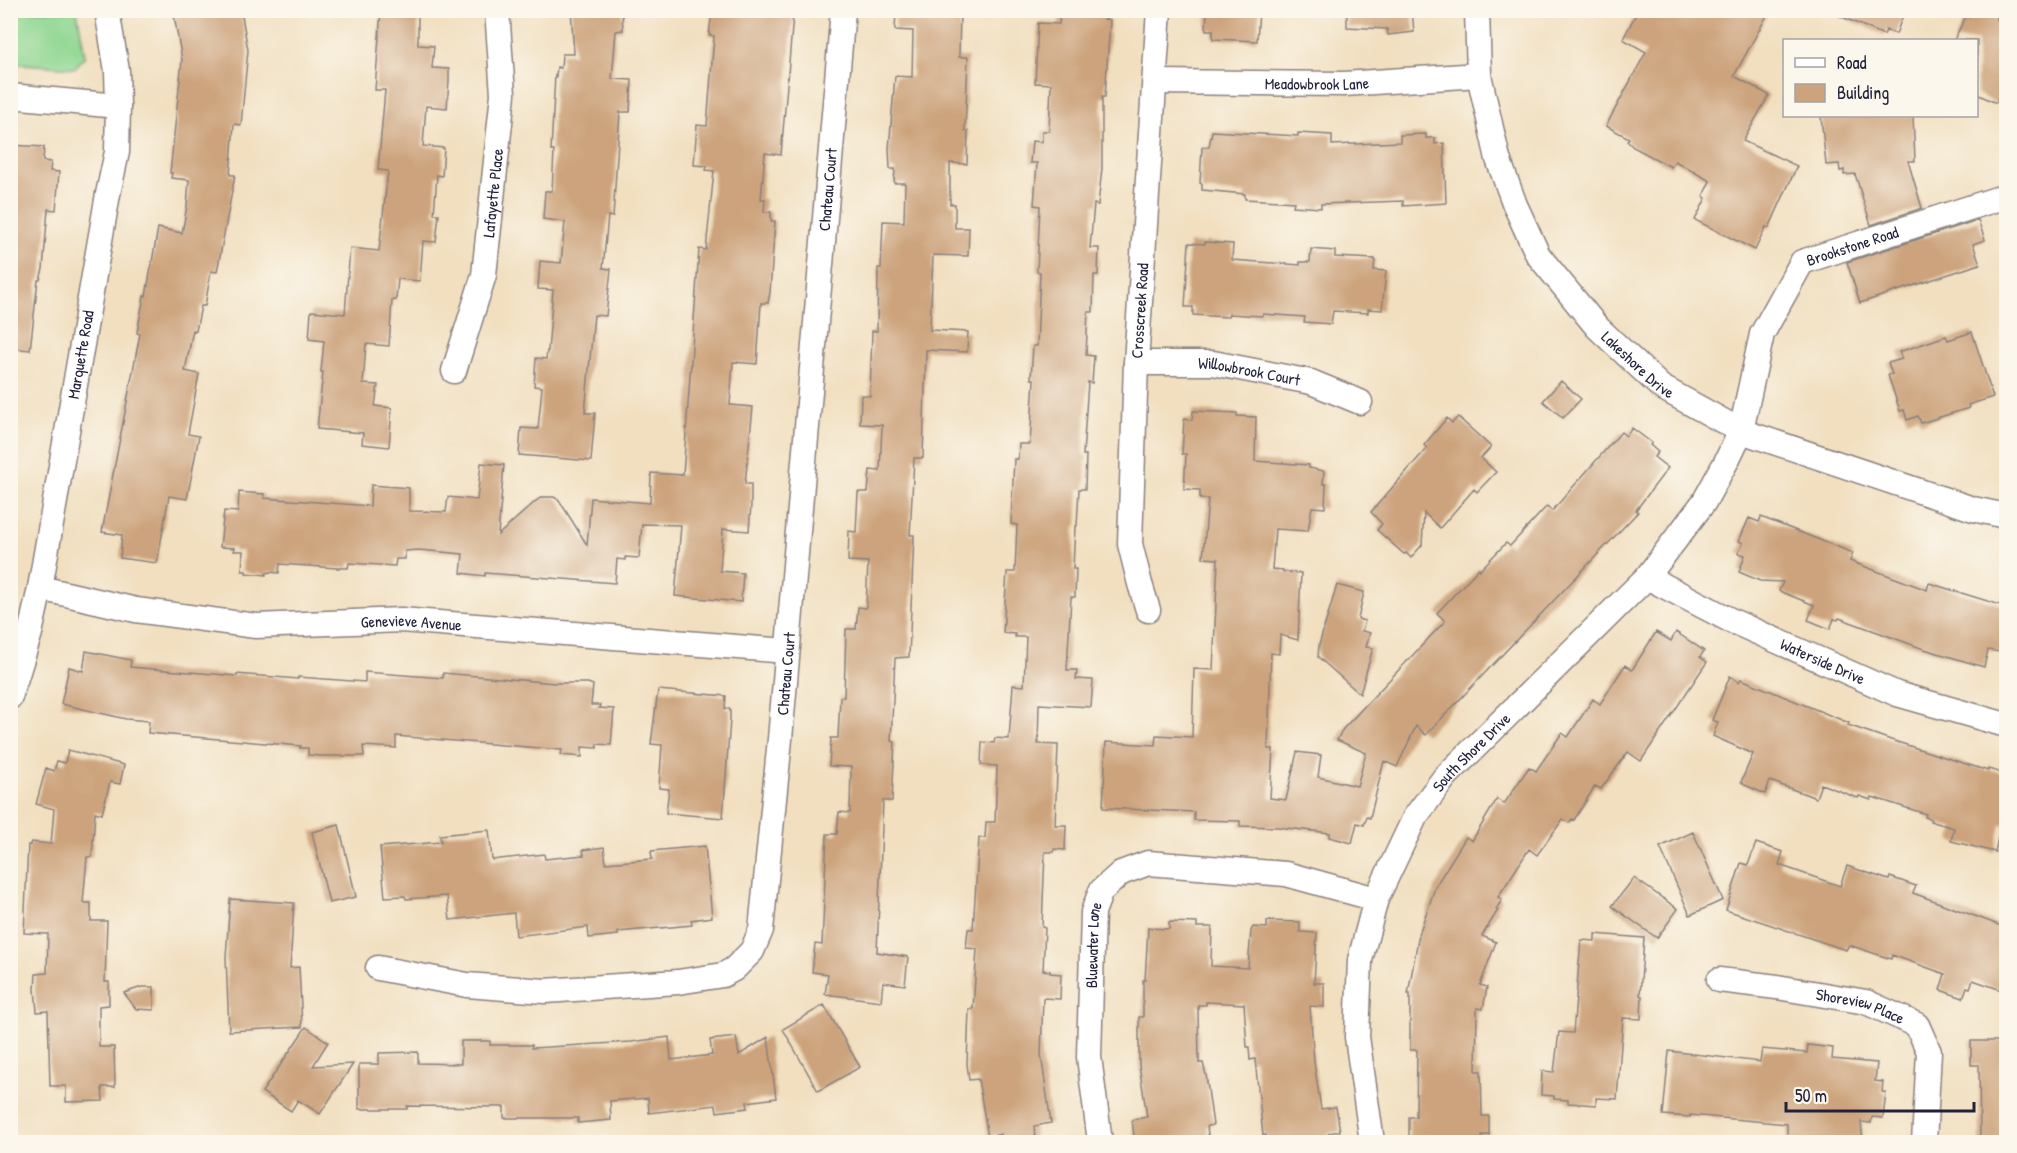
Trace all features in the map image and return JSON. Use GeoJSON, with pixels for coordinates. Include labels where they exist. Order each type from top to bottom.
{"type":"FeatureCollection","features":[{"type":"Feature","properties":{"kind":"street","name":"Marquette Road"},"geometry":{"type":"LineString","coordinates":[[10,697],[30,633],[40,588],[117,152],[117,71],[107,10]]}},
{"type":"Feature","properties":{"kind":"street","name":"Lafayette Place"},"geometry":{"type":"LineString","coordinates":[[454,371],[484,274],[503,94],[497,10]]}},
{"type":"Feature","properties":{"kind":"street","name":"Chateau Court"},"geometry":{"type":"LineString","coordinates":[[378,968],[467,985],[545,991],[678,982],[723,975],[734,969],[752,951],[761,930],[843,10]]}},
{"type":"Feature","properties":{"kind":"street","name":"Crosscreek Road"},"geometry":{"type":"LineString","coordinates":[[1148,610],[1130,544],[1136,363],[1159,10]]}},
{"type":"Feature","properties":{"kind":"street","name":"Lakeshore Drive"},"geometry":{"type":"LineString","coordinates":[[1478,10],[1479,75],[1498,159],[1515,205],[1538,255],[1597,327],[1661,387],[1741,431],[1973,509],[2007,516]]}},
{"type":"Feature","properties":{"kind":"street","name":"Meadowbrook Lane"},"geometry":{"type":"LineString","coordinates":[[1155,82],[1344,84],[1479,75]]}},
{"type":"Feature","properties":{"kind":"street"},"geometry":{"type":"LineString","coordinates":[[10,96],[118,106]]}},
{"type":"Feature","properties":{"kind":"street","name":"Brookstone Road"},"geometry":{"type":"LineString","coordinates":[[1741,431],[1762,334],[1802,262],[2007,196]]}},
{"type":"Feature","properties":{"kind":"street","name":"Willowbrook Court"},"geometry":{"type":"LineString","coordinates":[[1136,363],[1213,363],[1311,382],[1360,402]]}},
{"type":"Feature","properties":{"kind":"street","name":"South Shore Drive"},"geometry":{"type":"LineString","coordinates":[[1372,1143],[1357,1036],[1360,960],[1376,899],[1415,817],[1446,777],[1647,577],[1704,502],[1741,431]]}},
{"type":"Feature","properties":{"kind":"street","name":"Waterside Drive"},"geometry":{"type":"LineString","coordinates":[[1647,577],[1730,620],[1897,693],[2007,725]]}},
{"type":"Feature","properties":{"kind":"street","name":"Genevieve Avenue"},"geometry":{"type":"LineString","coordinates":[[40,588],[136,610],[256,626],[401,620],[787,651]]}},
{"type":"Feature","properties":{"kind":"street","name":"Bluewater Lane"},"geometry":{"type":"LineString","coordinates":[[1100,1143],[1089,1057],[1093,912],[1101,891],[1121,873],[1148,863],[1286,874],[1376,899]]}},
{"type":"Feature","properties":{"kind":"street","name":"Shoreview Place"},"geometry":{"type":"LineString","coordinates":[[1719,980],[1866,1002],[1917,1025],[1929,1052],[1924,1143]]}},
{"type":"Feature","properties":{"kind":"green space"},"geometry":{"type":"Polygon","coordinates":[[[10,11],[77,11],[85,56],[75,68],[11,63],[10,11]]]}},
{"type":"Feature","properties":{"kind":"building"},"geometry":{"type":"Polygon","coordinates":[[[173,10],[241,10],[248,50],[241,125],[234,124],[230,175],[235,175],[217,272],[211,271],[205,306],[201,306],[196,331],[193,330],[185,371],[199,374],[188,434],[199,436],[187,499],[169,496],[157,563],[120,558],[122,535],[102,532],[158,228],[182,233],[187,206],[189,180],[171,178],[172,173],[170,173],[182,60],[173,10]]]}},
{"type":"Feature","properties":{"kind":"building"},"geometry":{"type":"Polygon","coordinates":[[[381,10],[418,10],[418,45],[434,46],[432,68],[449,69],[447,108],[426,106],[423,146],[444,148],[442,176],[437,175],[434,214],[439,214],[436,242],[423,241],[420,281],[398,279],[396,300],[392,300],[389,346],[366,344],[363,384],[378,385],[375,406],[392,408],[389,447],[362,444],[363,433],[317,429],[324,341],[309,339],[311,311],[345,314],[350,248],[379,251],[388,171],[378,170],[385,90],[375,90],[381,10]]]}},
{"type":"Feature","properties":{"kind":"building"},"geometry":{"type":"Polygon","coordinates":[[[571,10],[622,10],[623,30],[616,31],[612,79],[632,80],[630,112],[620,112],[613,217],[608,216],[603,268],[611,269],[606,316],[594,315],[585,413],[595,413],[591,461],[519,455],[521,428],[538,429],[542,387],[534,386],[536,358],[546,359],[548,351],[553,290],[538,289],[540,261],[561,263],[565,222],[543,219],[545,191],[552,191],[554,151],[551,151],[555,75],[557,67],[561,68],[562,54],[574,54],[571,10]]]}},
{"type":"Feature","properties":{"kind":"building"},"geometry":{"type":"Polygon","coordinates":[[[728,10],[769,10],[768,14],[793,16],[781,155],[765,153],[761,199],[765,199],[764,212],[771,212],[771,221],[775,221],[770,292],[768,303],[761,303],[757,364],[733,362],[730,405],[753,407],[745,484],[751,484],[751,505],[749,531],[723,529],[720,571],[743,573],[741,602],[675,596],[681,525],[642,524],[639,558],[617,559],[615,583],[461,573],[463,554],[419,550],[405,551],[405,559],[396,559],[395,566],[349,563],[348,568],[337,568],[280,564],[279,573],[270,572],[266,575],[242,571],[243,551],[220,547],[224,511],[238,512],[239,492],[264,494],[264,498],[370,506],[371,485],[409,488],[409,511],[446,512],[448,497],[477,500],[481,463],[504,465],[498,535],[536,501],[542,497],[554,497],[559,500],[587,545],[591,498],[650,503],[651,473],[683,475],[699,249],[706,250],[714,171],[706,170],[707,166],[694,165],[697,125],[707,126],[714,36],[709,35],[712,12],[727,14],[728,10]]]}},
{"type":"Feature","properties":{"kind":"building"},"geometry":{"type":"Polygon","coordinates":[[[896,10],[960,10],[959,57],[968,57],[965,131],[968,131],[967,164],[950,163],[950,204],[955,204],[955,228],[969,228],[968,256],[933,255],[930,330],[968,332],[967,352],[926,350],[923,458],[914,458],[910,535],[914,535],[909,657],[895,658],[891,741],[895,742],[892,801],[883,801],[877,952],[908,957],[905,985],[883,982],[881,1001],[825,994],[828,974],[812,972],[815,944],[822,945],[827,834],[837,834],[839,812],[850,813],[851,767],[829,766],[831,738],[838,738],[840,697],[844,697],[846,629],[856,629],[858,607],[866,608],[868,562],[848,561],[849,531],[856,532],[858,492],[868,492],[870,470],[880,471],[882,425],[860,424],[861,395],[870,396],[872,331],[877,331],[878,268],[881,268],[883,221],[904,222],[905,183],[894,183],[895,169],[890,169],[889,149],[895,76],[912,77],[913,31],[895,30],[896,10]]]}},
{"type":"Feature","properties":{"kind":"building"},"geometry":{"type":"Polygon","coordinates":[[[1060,10],[1104,10],[1104,19],[1110,20],[1105,97],[1102,97],[1102,168],[1098,205],[1094,204],[1090,248],[1099,248],[1098,275],[1094,275],[1093,312],[1088,312],[1086,355],[1094,356],[1092,383],[1088,382],[1083,455],[1086,455],[1085,489],[1079,489],[1077,526],[1075,526],[1073,569],[1076,569],[1075,597],[1071,597],[1067,670],[1077,670],[1076,679],[1093,680],[1091,707],[1039,704],[1038,744],[1058,745],[1055,825],[1066,825],[1065,850],[1054,849],[1054,852],[1045,852],[1043,970],[1061,974],[1060,999],[1043,998],[1041,1054],[1051,1123],[1034,1126],[1035,1137],[1003,1142],[1001,1134],[988,1137],[978,1079],[969,1080],[967,1064],[969,1009],[973,1009],[977,949],[966,948],[968,929],[973,929],[979,838],[985,838],[986,822],[995,822],[997,766],[981,765],[982,742],[994,743],[995,738],[1009,739],[1013,685],[1024,686],[1026,637],[1015,637],[1015,634],[1003,633],[1007,572],[1015,572],[1017,525],[1011,524],[1014,459],[1018,459],[1019,444],[1030,444],[1034,379],[1031,379],[1033,346],[1037,346],[1040,206],[1034,205],[1037,163],[1030,163],[1032,141],[1042,142],[1042,131],[1049,131],[1051,84],[1035,83],[1038,23],[1059,24],[1060,10]]]}},
{"type":"Feature","properties":{"kind":"building"},"geometry":{"type":"Polygon","coordinates":[[[1207,10],[1259,10],[1257,41],[1213,39],[1213,30],[1206,30],[1207,10]]]}},
{"type":"Feature","properties":{"kind":"building"},"geometry":{"type":"Polygon","coordinates":[[[1347,10],[1412,10],[1414,32],[1388,35],[1387,29],[1347,27],[1347,10]]]}},
{"type":"Feature","properties":{"kind":"building"},"geometry":{"type":"Polygon","coordinates":[[[1638,10],[1770,10],[1734,76],[1769,95],[1743,141],[1797,166],[1769,228],[1766,227],[1755,250],[1695,220],[1706,198],[1703,196],[1710,181],[1675,161],[1671,167],[1633,147],[1627,141],[1629,138],[1606,126],[1646,52],[1623,39],[1638,10]]]}},
{"type":"Feature","properties":{"kind":"building"},"geometry":{"type":"Polygon","coordinates":[[[1826,10],[1905,10],[1896,34],[1886,30],[1884,35],[1826,10]]]}},
{"type":"Feature","properties":{"kind":"building"},"geometry":{"type":"Polygon","coordinates":[[[1972,10],[2000,10],[1996,19],[2007,24],[2007,94],[2000,91],[1996,103],[1978,94],[1978,39],[1954,39],[1966,16],[1969,17],[1972,10]]]}},
{"type":"Feature","properties":{"kind":"building"},"geometry":{"type":"Polygon","coordinates":[[[1821,117],[1913,117],[1915,161],[1908,161],[1922,208],[1871,225],[1855,174],[1844,175],[1844,170],[1840,171],[1839,164],[1826,165],[1821,117]]]}},
{"type":"Feature","properties":{"kind":"building"},"geometry":{"type":"Polygon","coordinates":[[[1212,131],[1298,136],[1298,133],[1332,135],[1332,145],[1400,142],[1400,135],[1426,134],[1426,138],[1435,138],[1435,144],[1444,143],[1446,203],[1403,206],[1403,201],[1321,204],[1321,208],[1293,206],[1294,202],[1245,199],[1245,194],[1202,190],[1200,183],[1202,147],[1209,147],[1212,131]]]}},
{"type":"Feature","properties":{"kind":"building"},"geometry":{"type":"Polygon","coordinates":[[[10,145],[44,147],[43,161],[51,162],[50,171],[59,172],[56,210],[48,209],[43,269],[40,280],[38,280],[30,350],[10,348],[10,145]]]}},
{"type":"Feature","properties":{"kind":"building"},"geometry":{"type":"Polygon","coordinates":[[[1978,220],[1985,240],[1973,244],[1980,264],[1860,303],[1847,262],[1978,220]]]}},
{"type":"Feature","properties":{"kind":"building"},"geometry":{"type":"Polygon","coordinates":[[[1205,242],[1233,244],[1232,260],[1300,265],[1300,262],[1310,262],[1311,249],[1335,251],[1335,257],[1375,259],[1374,270],[1386,271],[1382,310],[1368,309],[1368,313],[1333,311],[1331,324],[1304,322],[1305,317],[1263,314],[1262,316],[1229,314],[1228,317],[1193,315],[1193,307],[1185,307],[1189,243],[1205,244],[1205,242]]]}},
{"type":"Feature","properties":{"kind":"building"},"geometry":{"type":"Polygon","coordinates":[[[1972,332],[1993,397],[1968,405],[1969,408],[1921,423],[1918,416],[1907,420],[1904,410],[1900,411],[1888,375],[1892,374],[1888,363],[1902,359],[1899,352],[1946,336],[1948,340],[1972,332]]]}},
{"type":"Feature","properties":{"kind":"building"},"geometry":{"type":"Polygon","coordinates":[[[1561,381],[1581,399],[1563,418],[1543,401],[1561,381]]]}},
{"type":"Feature","properties":{"kind":"building"},"geometry":{"type":"Polygon","coordinates":[[[1193,411],[1237,413],[1237,416],[1256,417],[1255,461],[1309,465],[1309,468],[1324,471],[1325,508],[1312,507],[1308,531],[1275,529],[1272,569],[1301,573],[1298,640],[1280,635],[1279,654],[1271,653],[1268,749],[1273,749],[1270,798],[1286,800],[1297,752],[1321,755],[1318,777],[1357,786],[1366,753],[1337,740],[1343,729],[1445,621],[1437,613],[1479,568],[1480,570],[1506,543],[1510,546],[1547,506],[1552,511],[1621,432],[1626,436],[1632,428],[1652,443],[1650,445],[1658,452],[1654,457],[1668,468],[1636,510],[1638,512],[1426,735],[1416,726],[1397,767],[1384,761],[1370,818],[1367,817],[1364,825],[1357,823],[1352,843],[1329,837],[1330,833],[1277,827],[1240,826],[1240,821],[1194,820],[1194,812],[1103,808],[1106,742],[1155,745],[1156,735],[1192,737],[1194,669],[1213,670],[1218,559],[1203,558],[1208,499],[1200,499],[1200,490],[1184,489],[1186,454],[1182,454],[1184,419],[1192,420],[1193,411]]]}},
{"type":"Feature","properties":{"kind":"building"},"geometry":{"type":"Polygon","coordinates":[[[1458,417],[1491,447],[1481,458],[1496,472],[1477,492],[1474,489],[1440,528],[1424,513],[1422,545],[1411,558],[1377,530],[1382,524],[1371,512],[1427,448],[1424,445],[1447,418],[1452,423],[1458,417]]]}},
{"type":"Feature","properties":{"kind":"building"},"geometry":{"type":"Polygon","coordinates":[[[1761,517],[1853,553],[1850,561],[1927,590],[1929,583],[2007,607],[2007,653],[1988,650],[1984,667],[1921,648],[1839,618],[1834,619],[1830,629],[1808,620],[1814,605],[1779,591],[1783,582],[1760,581],[1739,572],[1745,555],[1738,553],[1743,543],[1739,541],[1749,518],[1759,522],[1761,517]]]}},
{"type":"Feature","properties":{"kind":"building"},"geometry":{"type":"Polygon","coordinates":[[[1337,585],[1364,592],[1358,619],[1365,621],[1362,631],[1370,633],[1366,647],[1373,648],[1360,694],[1318,657],[1319,645],[1337,585]]]}},
{"type":"Feature","properties":{"kind":"building"},"geometry":{"type":"Polygon","coordinates":[[[1656,632],[1671,641],[1676,632],[1704,651],[1700,657],[1707,662],[1641,761],[1628,752],[1601,789],[1595,786],[1574,820],[1572,819],[1569,823],[1563,819],[1537,855],[1529,849],[1498,897],[1502,900],[1496,909],[1498,910],[1482,936],[1496,942],[1480,985],[1487,987],[1483,1009],[1477,1008],[1476,1071],[1481,1071],[1482,1116],[1489,1116],[1489,1135],[1482,1135],[1482,1143],[1409,1141],[1409,1117],[1416,1117],[1417,1050],[1410,1050],[1410,994],[1408,994],[1419,934],[1436,885],[1466,837],[1472,841],[1497,799],[1504,804],[1529,767],[1536,771],[1562,733],[1568,737],[1593,699],[1600,704],[1625,665],[1632,670],[1656,632]]]}},
{"type":"Feature","properties":{"kind":"building"},"geometry":{"type":"Polygon","coordinates":[[[86,651],[131,660],[130,667],[237,676],[237,674],[365,682],[365,672],[443,678],[443,673],[555,683],[588,683],[593,685],[591,705],[614,709],[611,745],[597,744],[597,748],[582,747],[582,757],[561,755],[562,750],[396,736],[396,748],[363,746],[364,756],[321,756],[308,755],[308,748],[300,748],[301,746],[148,733],[149,721],[126,719],[61,704],[69,667],[83,671],[86,651]]]}},
{"type":"Feature","properties":{"kind":"building"},"geometry":{"type":"Polygon","coordinates":[[[1730,676],[1739,682],[1741,679],[1849,723],[1848,725],[1988,771],[1988,769],[2007,774],[2007,825],[2001,824],[1995,852],[1951,841],[1954,828],[1930,821],[1931,819],[1925,817],[1926,814],[1872,797],[1871,800],[1859,796],[1858,798],[1821,784],[1816,798],[1770,781],[1765,794],[1745,785],[1741,782],[1753,754],[1713,736],[1718,722],[1712,720],[1730,676]]]}},
{"type":"Feature","properties":{"kind":"building"},"geometry":{"type":"Polygon","coordinates":[[[658,690],[726,696],[725,709],[730,709],[730,719],[723,818],[666,813],[669,789],[659,788],[662,745],[651,744],[658,690]]]}},
{"type":"Feature","properties":{"kind":"building"},"geometry":{"type":"Polygon","coordinates":[[[68,750],[124,765],[120,784],[110,782],[102,814],[95,812],[92,857],[87,857],[83,903],[91,903],[91,921],[107,921],[105,982],[109,982],[109,1005],[99,1006],[99,1047],[114,1047],[115,1087],[102,1087],[103,1101],[66,1102],[66,1086],[50,1086],[48,1011],[37,1012],[35,989],[36,974],[47,973],[48,934],[24,933],[28,845],[31,842],[51,844],[54,809],[36,804],[46,768],[54,771],[57,761],[65,763],[68,750]]]}},
{"type":"Feature","properties":{"kind":"building"},"geometry":{"type":"Polygon","coordinates":[[[339,825],[356,897],[329,903],[312,832],[339,825]]]}},
{"type":"Feature","properties":{"kind":"building"},"geometry":{"type":"Polygon","coordinates":[[[489,830],[492,860],[544,854],[545,859],[584,855],[583,850],[604,847],[606,863],[652,859],[651,851],[705,846],[712,917],[691,920],[692,925],[618,932],[618,935],[589,938],[588,927],[516,936],[514,913],[450,920],[447,896],[406,899],[405,896],[385,897],[380,847],[441,842],[440,835],[489,830]]]}},
{"type":"Feature","properties":{"kind":"building"},"geometry":{"type":"Polygon","coordinates":[[[1693,832],[1723,900],[1690,915],[1660,847],[1693,832]]]}},
{"type":"Feature","properties":{"kind":"building"},"geometry":{"type":"Polygon","coordinates":[[[1756,843],[1783,852],[1779,865],[1840,886],[1847,866],[1916,886],[1913,893],[2007,928],[2007,992],[1973,980],[1970,988],[1967,987],[1963,998],[1940,990],[1945,974],[1892,955],[1891,959],[1849,945],[1846,950],[1726,910],[1741,863],[1748,865],[1756,843]]]}},
{"type":"Feature","properties":{"kind":"building"},"geometry":{"type":"Polygon","coordinates":[[[1634,878],[1678,909],[1657,938],[1612,906],[1634,878]]]}},
{"type":"Feature","properties":{"kind":"building"},"geometry":{"type":"Polygon","coordinates":[[[230,899],[294,903],[290,968],[299,967],[302,1027],[229,1031],[226,957],[230,899]]]}},
{"type":"Feature","properties":{"kind":"building"},"geometry":{"type":"Polygon","coordinates":[[[1267,921],[1300,922],[1300,932],[1317,933],[1314,983],[1324,983],[1324,1007],[1310,1006],[1314,1062],[1321,1109],[1336,1107],[1340,1131],[1308,1139],[1309,1143],[1267,1143],[1266,1135],[1263,1136],[1255,1059],[1250,1060],[1249,1047],[1247,1047],[1244,1004],[1206,1002],[1206,1005],[1198,1005],[1199,1063],[1203,1063],[1206,1075],[1213,1125],[1207,1126],[1209,1143],[1135,1143],[1132,1120],[1147,1117],[1139,1065],[1139,1017],[1143,1017],[1143,980],[1145,980],[1148,928],[1169,929],[1169,922],[1197,923],[1197,927],[1212,927],[1211,966],[1248,968],[1251,931],[1253,927],[1267,928],[1267,921]]]}},
{"type":"Feature","properties":{"kind":"building"},"geometry":{"type":"Polygon","coordinates":[[[1595,934],[1644,938],[1640,995],[1642,996],[1641,1019],[1623,1018],[1617,1099],[1596,1098],[1596,1105],[1568,1103],[1568,1100],[1541,1095],[1542,1071],[1554,1072],[1559,1032],[1573,1033],[1581,940],[1595,941],[1595,934]]]}},
{"type":"Feature","properties":{"kind":"building"},"geometry":{"type":"Polygon","coordinates":[[[142,987],[154,987],[154,1010],[136,1009],[124,993],[142,987]]]}},
{"type":"Feature","properties":{"kind":"building"},"geometry":{"type":"Polygon","coordinates":[[[824,1005],[860,1067],[818,1091],[783,1029],[824,1005]]]}},
{"type":"Feature","properties":{"kind":"building"},"geometry":{"type":"Polygon","coordinates":[[[306,1027],[328,1042],[313,1066],[353,1064],[320,1114],[298,1100],[291,1111],[262,1092],[306,1027]]]}},
{"type":"Feature","properties":{"kind":"building"},"geometry":{"type":"Polygon","coordinates":[[[669,1037],[671,1060],[712,1055],[710,1040],[736,1037],[739,1055],[768,1037],[776,1098],[747,1102],[748,1108],[717,1112],[716,1105],[649,1113],[648,1098],[610,1101],[611,1120],[578,1123],[578,1118],[504,1118],[504,1107],[407,1106],[407,1109],[359,1109],[359,1064],[379,1064],[379,1053],[418,1052],[418,1063],[461,1064],[461,1041],[490,1041],[490,1045],[532,1045],[532,1048],[631,1042],[669,1037]]]}},
{"type":"Feature","properties":{"kind":"building"},"geometry":{"type":"Polygon","coordinates":[[[1971,1041],[2007,1041],[2007,1143],[1980,1143],[1979,1065],[1971,1065],[1971,1041]]]}},
{"type":"Feature","properties":{"kind":"building"},"geometry":{"type":"Polygon","coordinates":[[[1808,1045],[1833,1048],[1832,1059],[1877,1063],[1875,1081],[1883,1082],[1882,1092],[1886,1093],[1883,1118],[1872,1117],[1871,1123],[1861,1122],[1863,1143],[1787,1143],[1787,1124],[1690,1115],[1690,1117],[1663,1115],[1669,1051],[1760,1062],[1762,1049],[1807,1053],[1808,1045]]]}}]}
